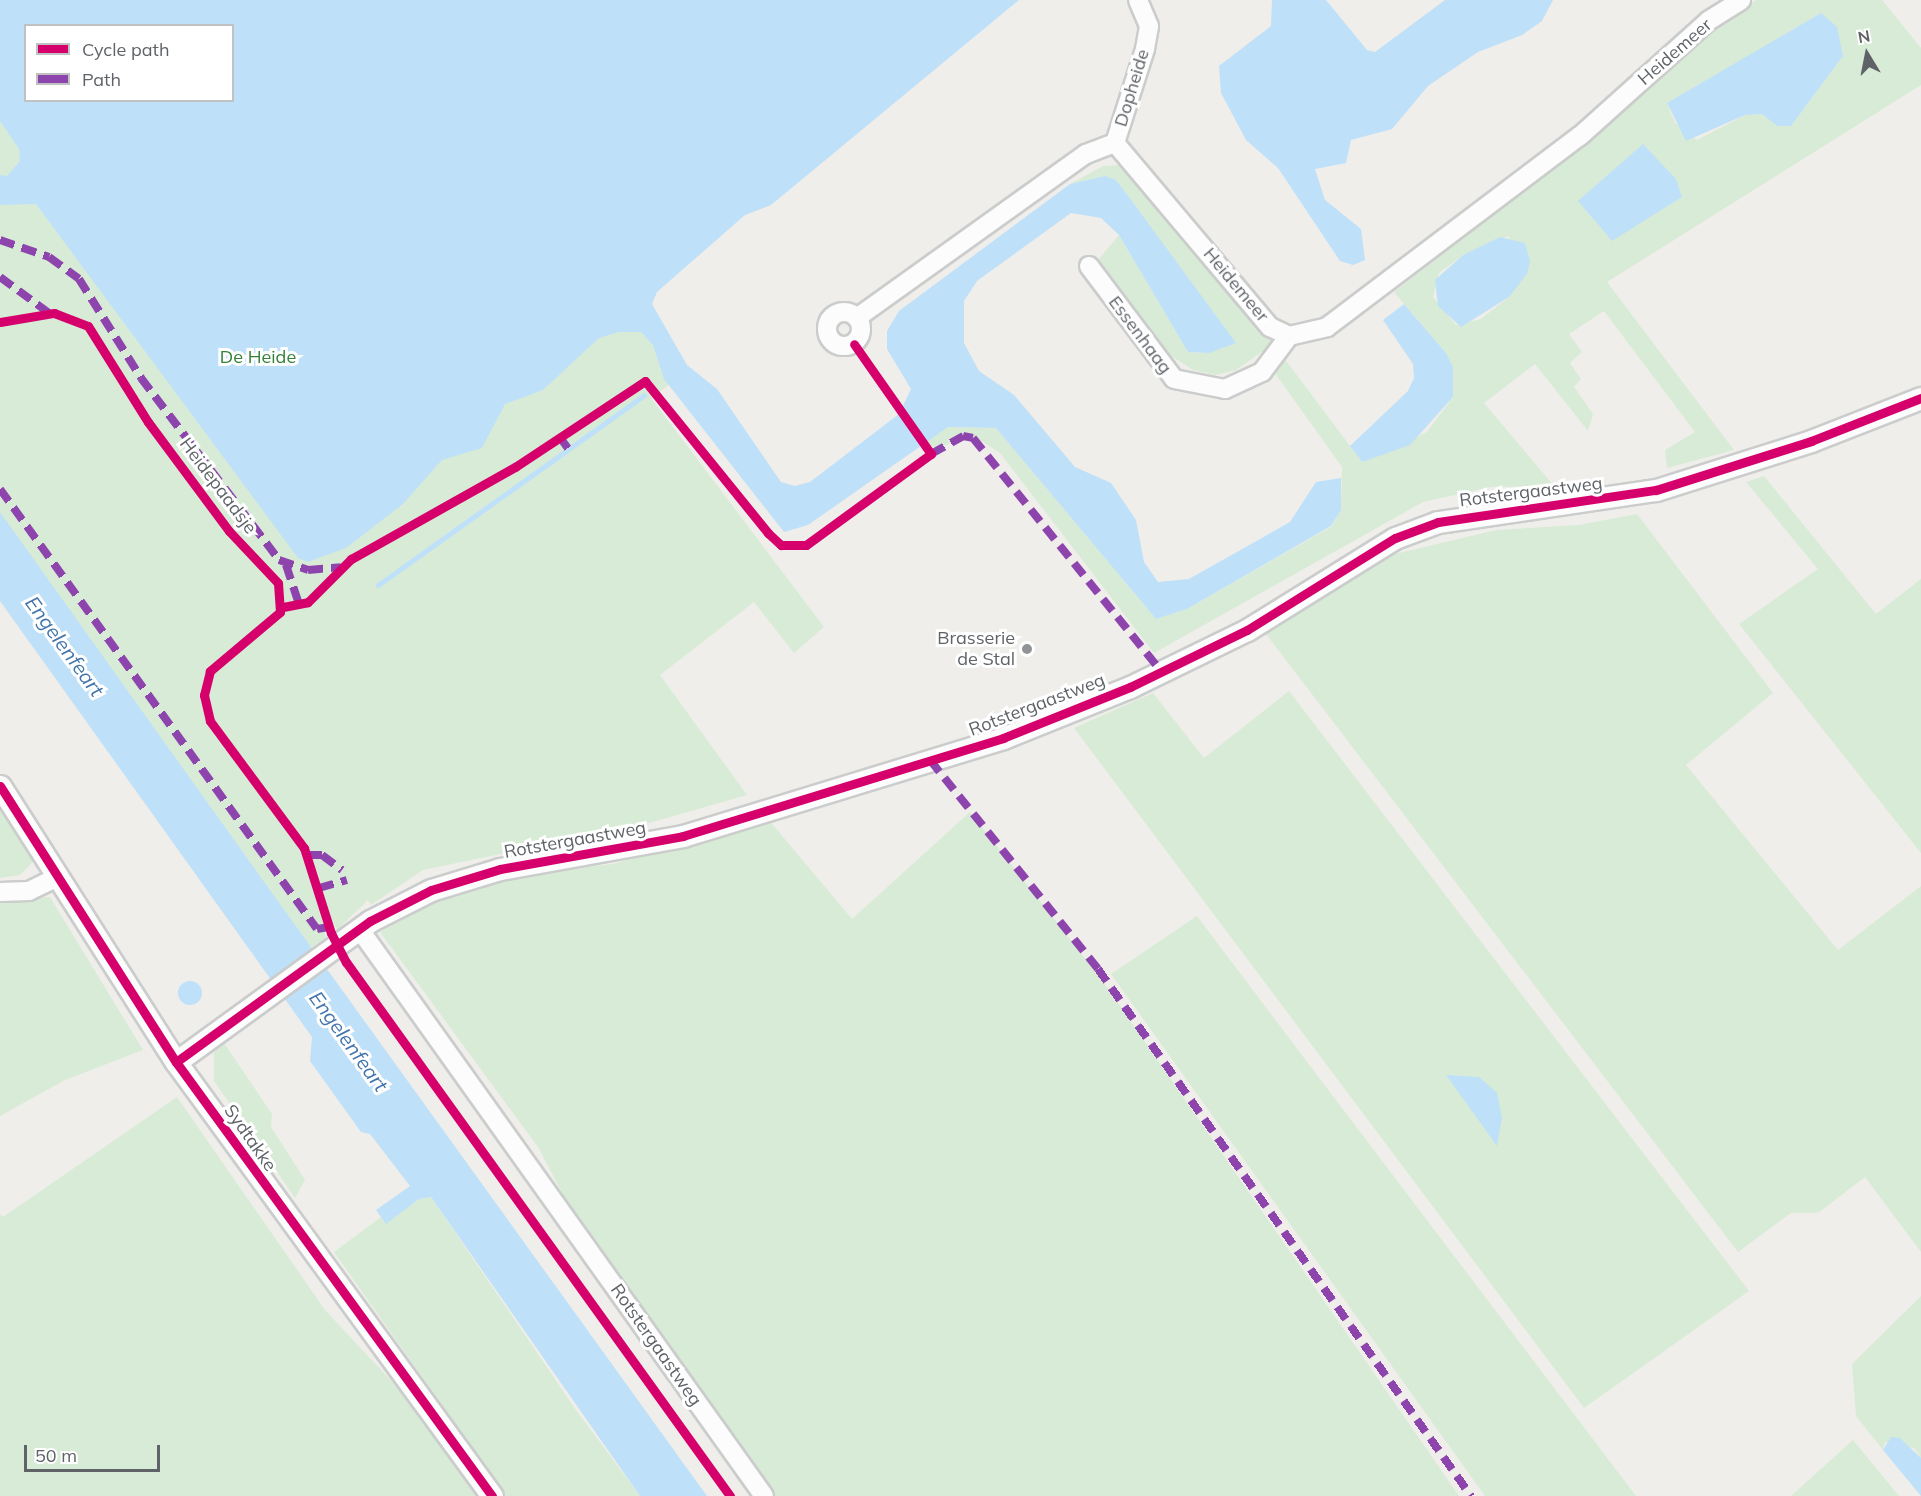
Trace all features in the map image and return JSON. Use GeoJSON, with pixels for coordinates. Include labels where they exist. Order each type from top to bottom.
{"type":"FeatureCollection","features":[{"type":"Feature","properties":{"kind":"street","name":"Dopheide"},"geometry":{"type":"LineString","coordinates":[[1115,143],[1145,49],[1149,26],[1138,0]]}},
{"type":"Feature","properties":{"kind":"street","name":"Heidemeer"},"geometry":{"type":"LineString","coordinates":[[1115,143],[1270,327],[1289,336],[1327,327],[1580,136],[1708,21],[1741,0]]}},
{"type":"Feature","properties":{"kind":"street"},"geometry":{"type":"LineString","coordinates":[[858,317],[1086,154],[1115,143]]}},
{"type":"Feature","properties":{"kind":"street","name":"Essenhaag"},"geometry":{"type":"LineString","coordinates":[[1089,266],[1174,380],[1225,389],[1262,372],[1289,336]]}},
{"type":"Feature","properties":{"kind":"street","name":"Rotstergaastweg"},"geometry":{"type":"LineString","coordinates":[[176,1062],[328,951],[400,904],[470,876],[683,836],[1003,738],[1130,687],[1247,630],[1395,538],[1438,522],[1656,490],[1811,441],[1921,398]]}},
{"type":"Feature","properties":{"kind":"street","name":"Sydtakke"},"geometry":{"type":"LineString","coordinates":[[0,786],[56,878],[176,1062],[492,1496]]}},
{"type":"Feature","properties":{"kind":"street"},"geometry":{"type":"LineString","coordinates":[[0,892],[28,891],[56,878]]}},
{"type":"Feature","properties":{"kind":"street","name":"Rotstergaastweg"},"geometry":{"type":"LineString","coordinates":[[360,930],[764,1496]]}},
{"type":"Feature","properties":{"kind":"green space","name":"De Heide"},"geometry":{"type":"Polygon","coordinates":[[[0,0],[554,0],[631,301],[677,379],[651,398],[824,627],[794,653],[754,602],[660,675],[747,795],[642,825],[423,870],[371,905],[368,900],[337,930],[334,924],[324,931],[326,937],[312,947],[305,944],[0,519],[0,0]]]}},
{"type":"Feature","properties":{"kind":"green space"},"geometry":{"type":"Polygon","coordinates":[[[1756,0],[1882,0],[1921,48],[1921,85],[1607,282],[1734,450],[1667,468],[1665,450],[1695,432],[1604,311],[1569,334],[1582,352],[1570,363],[1581,379],[1574,387],[1593,414],[1588,431],[1535,364],[1484,403],[1554,486],[1491,487],[1423,502],[1154,653],[1000,453],[982,441],[963,438],[938,448],[921,443],[948,427],[996,428],[1156,619],[1187,609],[1331,527],[1341,510],[1342,467],[1272,369],[1284,358],[1362,462],[1427,432],[1453,397],[1446,353],[1394,292],[1551,170],[1707,31],[1756,0]],[[1843,56],[1667,103],[1675,123],[1697,140],[1745,115],[1762,114],[1777,126],[1791,126],[1843,56]],[[1509,236],[1463,255],[1439,273],[1433,297],[1456,325],[1481,319],[1509,297],[1509,236]]]}},
{"type":"Feature","properties":{"kind":"green space"},"geometry":{"type":"Polygon","coordinates":[[[1124,165],[1273,344],[1236,370],[1215,375],[1193,370],[1167,353],[1098,260],[1119,235],[1188,352],[1209,353],[1235,343],[1129,197],[1105,176],[1070,184],[1103,166],[1124,165]]]}},
{"type":"Feature","properties":{"kind":"green space"},"geometry":{"type":"Polygon","coordinates":[[[1764,476],[1876,614],[1921,579],[1921,853],[1739,624],[1818,569],[1746,482],[1764,476]]]}},
{"type":"Feature","properties":{"kind":"green space"},"geometry":{"type":"Polygon","coordinates":[[[1637,514],[1773,693],[1686,765],[1838,950],[1921,886],[1921,1252],[1865,1177],[1818,1213],[1791,1213],[1738,1252],[1263,630],[1395,554],[1496,530],[1579,525],[1637,514]]]}},
{"type":"Feature","properties":{"kind":"green space"},"geometry":{"type":"Polygon","coordinates":[[[1289,691],[1749,1291],[1584,1408],[1074,728],[1153,693],[1204,758],[1289,691]]]}},
{"type":"Feature","properties":{"kind":"green space"},"geometry":{"type":"Polygon","coordinates":[[[0,805],[33,862],[20,875],[0,878],[0,805]]]}},
{"type":"Feature","properties":{"kind":"green space"},"geometry":{"type":"Polygon","coordinates":[[[970,812],[1102,980],[1459,1496],[775,1496],[567,1202],[538,1147],[380,932],[464,887],[526,873],[613,864],[767,818],[852,919],[970,812]]]}},
{"type":"Feature","properties":{"kind":"green space"},"geometry":{"type":"Polygon","coordinates":[[[50,897],[143,1050],[65,1080],[0,1116],[0,899],[50,897]]]}},
{"type":"Feature","properties":{"kind":"green space"},"geometry":{"type":"Polygon","coordinates":[[[1197,916],[1636,1496],[1485,1496],[1111,974],[1197,916]]]}},
{"type":"Feature","properties":{"kind":"green space"},"geometry":{"type":"Polygon","coordinates":[[[224,1043],[272,1114],[271,1127],[305,1180],[295,1198],[214,1081],[214,1052],[224,1043]]]}},
{"type":"Feature","properties":{"kind":"green space"},"geometry":{"type":"Polygon","coordinates":[[[177,1097],[325,1310],[398,1388],[476,1496],[0,1496],[0,1214],[3,1217],[177,1097]]]}},
{"type":"Feature","properties":{"kind":"green space"},"geometry":{"type":"Polygon","coordinates":[[[431,1197],[576,1410],[640,1496],[506,1496],[334,1252],[381,1217],[386,1223],[419,1199],[431,1197]]]}},
{"type":"Feature","properties":{"kind":"green space"},"geometry":{"type":"Polygon","coordinates":[[[1921,1296],[1921,1458],[1914,1448],[1885,1442],[1883,1450],[1856,1416],[1852,1364],[1921,1296]]]}},
{"type":"Feature","properties":{"kind":"green space"},"geometry":{"type":"Polygon","coordinates":[[[1853,1440],[1899,1496],[1791,1496],[1853,1440]]]}},
{"type":"Feature","properties":{"kind":"water","name":"De Heide"},"geometry":{"type":"Polygon","coordinates":[[[0,0],[1019,0],[771,205],[745,215],[657,292],[652,304],[687,365],[717,389],[781,482],[795,486],[810,482],[899,414],[911,389],[887,349],[887,331],[899,311],[1070,184],[1105,176],[1116,180],[1236,343],[1209,353],[1188,352],[1119,235],[1101,218],[1071,213],[977,281],[964,301],[964,343],[979,371],[1014,395],[1075,467],[1111,483],[1136,520],[1144,562],[1158,582],[1189,579],[1290,522],[1316,482],[1341,478],[1341,510],[1331,526],[1187,609],[1156,619],[996,428],[948,427],[808,525],[784,532],[664,379],[653,345],[641,332],[619,332],[599,338],[543,390],[505,404],[482,448],[442,460],[403,504],[346,548],[308,562],[298,558],[36,204],[0,205],[0,175],[7,176],[20,161],[19,149],[0,121],[0,0]]]}},
{"type":"Feature","properties":{"kind":"water"},"geometry":{"type":"Polygon","coordinates":[[[1272,0],[1326,0],[1367,50],[1375,52],[1445,0],[1553,0],[1542,21],[1522,35],[1478,52],[1428,86],[1392,129],[1351,140],[1346,163],[1315,169],[1325,200],[1361,229],[1365,260],[1353,265],[1340,261],[1278,168],[1246,140],[1221,93],[1219,66],[1271,26],[1272,0]]]}},
{"type":"Feature","properties":{"kind":"water"},"geometry":{"type":"Polygon","coordinates":[[[1821,13],[1837,27],[1843,56],[1791,126],[1777,126],[1762,114],[1745,115],[1686,141],[1667,103],[1821,13]]]}},
{"type":"Feature","properties":{"kind":"water"},"geometry":{"type":"Polygon","coordinates":[[[1643,144],[1676,179],[1682,197],[1612,241],[1578,201],[1643,144]]]}},
{"type":"Feature","properties":{"kind":"water"},"geometry":{"type":"Polygon","coordinates":[[[1500,237],[1525,243],[1530,261],[1527,274],[1509,297],[1461,327],[1438,306],[1435,280],[1463,255],[1500,237]]]}},
{"type":"Feature","properties":{"kind":"water"},"geometry":{"type":"Polygon","coordinates":[[[1404,304],[1446,353],[1453,367],[1453,397],[1410,445],[1362,462],[1350,446],[1408,391],[1414,378],[1413,364],[1383,320],[1404,304]]]}},
{"type":"Feature","properties":{"kind":"water","name":"Engelenfeart"},"geometry":{"type":"Polygon","coordinates":[[[0,512],[707,1496],[640,1496],[431,1197],[419,1199],[386,1224],[376,1210],[410,1186],[370,1134],[361,1132],[310,1061],[312,1037],[0,601],[0,512]]]}},
{"type":"Feature","properties":{"kind":"water"},"geometry":{"type":"Polygon","coordinates":[[[190,981],[199,984],[202,993],[199,1002],[190,1005],[181,1002],[178,993],[181,984],[190,981]]]}},
{"type":"Feature","properties":{"kind":"water"},"geometry":{"type":"Polygon","coordinates":[[[1446,1075],[1479,1077],[1497,1093],[1502,1118],[1497,1146],[1446,1075]]]}},
{"type":"Feature","properties":{"kind":"water"},"geometry":{"type":"Polygon","coordinates":[[[1891,1437],[1900,1438],[1921,1458],[1921,1496],[1883,1450],[1891,1437]]]}},
{"type":"Feature","properties":{"kind":"waterway"},"geometry":{"type":"LineString","coordinates":[[378,585],[644,395]]}},
{"type":"Feature","properties":{"kind":"marked path"},"geometry":{"type":"LineString","coordinates":[[0,240],[49,257],[79,279],[141,378],[279,560],[308,570],[341,567]]}},
{"type":"Feature","properties":{"kind":"marked path"},"geometry":{"type":"LineString","coordinates":[[0,277],[49,313]]}},
{"type":"Feature","properties":{"kind":"marked path"},"geometry":{"type":"LineString","coordinates":[[559,436],[572,454]]}},
{"type":"Feature","properties":{"kind":"marked path"},"geometry":{"type":"LineString","coordinates":[[931,454],[963,436],[973,438],[1161,671]]}},
{"type":"Feature","properties":{"kind":"marked path"},"geometry":{"type":"LineString","coordinates":[[0,489],[317,929],[329,927]]}},
{"type":"Feature","properties":{"kind":"marked path"},"geometry":{"type":"LineString","coordinates":[[286,565],[300,607]]}},
{"type":"Feature","properties":{"kind":"marked path"},"geometry":{"type":"LineString","coordinates":[[930,760],[1098,969],[1471,1496]]}},
{"type":"Feature","properties":{"kind":"marked path"},"geometry":{"type":"LineString","coordinates":[[308,855],[322,855],[342,870]]}},
{"type":"Feature","properties":{"kind":"marked path"},"geometry":{"type":"LineString","coordinates":[[319,888],[347,880]]}},
{"type":"Feature","properties":{"kind":"cycle path","name":"Heidepaadsje"},"geometry":{"type":"LineString","coordinates":[[0,322],[54,313],[88,326],[148,422],[229,531],[278,583],[280,612],[210,671],[204,695],[210,721],[304,848],[331,933],[346,962],[730,1496]]}},
{"type":"Feature","properties":{"kind":"cycle path"},"geometry":{"type":"LineString","coordinates":[[283,607],[308,602],[351,559],[515,467],[645,381],[768,533],[781,545],[806,545],[931,454],[854,344]]}},
{"type":"Feature","properties":{"kind":"cycle path"},"geometry":{"type":"LineString","coordinates":[[176,1062],[370,921],[431,890],[500,869],[683,836],[1003,738],[1130,687],[1247,630],[1395,538],[1438,522],[1656,490],[1811,441],[1921,398]]}},
{"type":"Feature","properties":{"kind":"cycle path"},"geometry":{"type":"LineString","coordinates":[[0,786],[176,1062],[492,1496]]}},
{"type":"Feature","properties":{"kind":"place","name":"Brasserie de Stal"},"geometry":{"type":"Point","coordinates":[1027,649]}}]}
